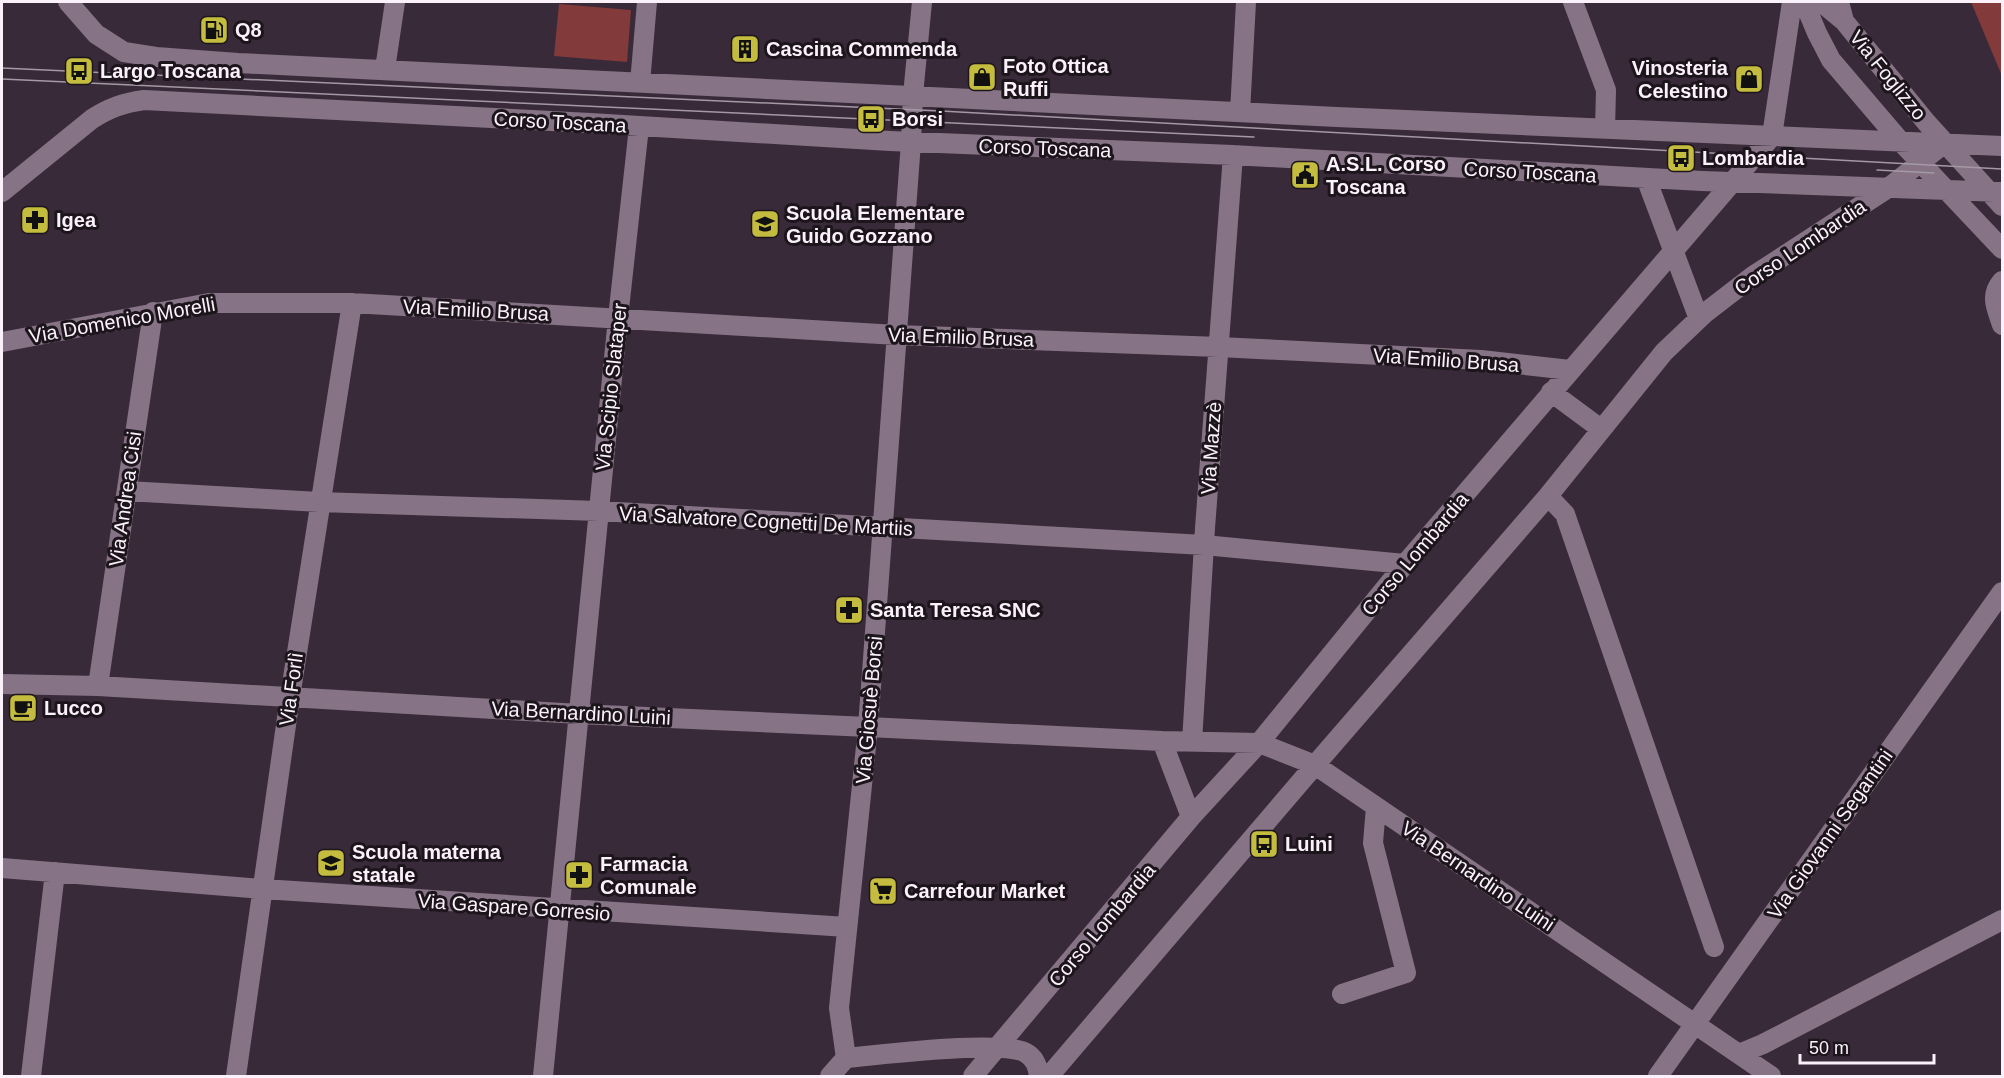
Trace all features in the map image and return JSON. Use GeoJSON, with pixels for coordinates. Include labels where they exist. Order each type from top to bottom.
{"type":"FeatureCollection","features":[{"type":"Feature","properties":{"kind":"street"},"geometry":{"type":"LineString","coordinates":[[68,2],[96,34],[124,52],[156,57],[238,63],[1240,112],[2002,146]]}},
{"type":"Feature","properties":{"kind":"street"},"geometry":{"type":"LineString","coordinates":[[385,69],[395,2]]}},
{"type":"Feature","properties":{"kind":"street"},"geometry":{"type":"LineString","coordinates":[[640,83],[647,2]]}},
{"type":"Feature","properties":{"kind":"street","name":"Via Giosuè Borsi"},"geometry":{"type":"LineString","coordinates":[[846,1058],[839,1008],[868,727],[913,95],[922,2]]}},
{"type":"Feature","properties":{"kind":"street"},"geometry":{"type":"LineString","coordinates":[[1240,112],[1246,2]]}},
{"type":"Feature","properties":{"kind":"street"},"geometry":{"type":"LineString","coordinates":[[1573,2],[1606,90],[1605,129]]}},
{"type":"Feature","properties":{"kind":"street"},"geometry":{"type":"LineString","coordinates":[[1772,136],[1792,2]]}},
{"type":"Feature","properties":{"kind":"street","name":"Via Foglizzo"},"geometry":{"type":"LineString","coordinates":[[1804,2],[1831,60],[1901,142],[2002,249]]}},
{"type":"Feature","properties":{"kind":"street"},"geometry":{"type":"LineString","coordinates":[[1821,2],[1844,21],[1848,2]]}},
{"type":"Feature","properties":{"kind":"street","name":"Via Foglizzo"},"geometry":{"type":"LineString","coordinates":[[1839,2],[1844,21],[1945,143],[1995,191],[2002,206]]}},
{"type":"Feature","properties":{"kind":"street","name":"Corso Toscana"},"geometry":{"type":"LineString","coordinates":[[2,192],[92,119],[122,103],[144,100],[911,142],[1233,155],[1731,182],[1995,191]]}},
{"type":"Feature","properties":{"kind":"street","name":"Via Scipio Slataper"},"geometry":{"type":"LineString","coordinates":[[543,1077],[639,127]]}},
{"type":"Feature","properties":{"kind":"street","name":"Corso Lombardia"},"geometry":{"type":"LineString","coordinates":[[973,1077],[1191,818],[1259,743],[1405,564],[1551,392],[1772,136]]}},
{"type":"Feature","properties":{"kind":"street","name":"Corso Lombardia"},"geometry":{"type":"LineString","coordinates":[[1049,1077],[1548,496],[1664,352],[1699,319],[1753,276],[1888,188],[1945,143]]}},
{"type":"Feature","properties":{"kind":"street","name":"Via Mazzè"},"geometry":{"type":"LineString","coordinates":[[1192,742],[1233,155]]}},
{"type":"Feature","properties":{"kind":"street"},"geometry":{"type":"LineString","coordinates":[[1646,178],[1699,319]]}},
{"type":"Feature","properties":{"kind":"street"},"geometry":{"type":"LineString","coordinates":[[2002,281],[1996,288],[1994,301],[2002,325]]}},
{"type":"Feature","properties":{"kind":"street","name":"Via Domenico Morelli"},"geometry":{"type":"LineString","coordinates":[[2,342],[209,303],[352,303]]}},
{"type":"Feature","properties":{"kind":"street","name":"Via Emilio Brusa"},"geometry":{"type":"LineString","coordinates":[[352,303],[897,335],[1481,360],[1570,370]]}},
{"type":"Feature","properties":{"kind":"street","name":"Via Forlì"},"geometry":{"type":"LineString","coordinates":[[236,1077],[290,697],[352,303]]}},
{"type":"Feature","properties":{"kind":"street","name":"Via Andrea Cisi"},"geometry":{"type":"LineString","coordinates":[[98,686],[153,312]]}},
{"type":"Feature","properties":{"kind":"street"},"geometry":{"type":"LineString","coordinates":[[1551,392],[1601,429]]}},
{"type":"Feature","properties":{"kind":"street","name":"Via Salvatore Cognetti De Martiis"},"geometry":{"type":"LineString","coordinates":[[127,491],[320,502],[599,511],[1204,545],[1405,564]]}},
{"type":"Feature","properties":{"kind":"street"},"geometry":{"type":"LineString","coordinates":[[1548,496],[1565,514],[1714,947]]}},
{"type":"Feature","properties":{"kind":"street","name":"Via Giovanni Segantini"},"geometry":{"type":"LineString","coordinates":[[1658,1077],[2002,591]]}},
{"type":"Feature","properties":{"kind":"street","name":"Via Bernardino Luini"},"geometry":{"type":"LineString","coordinates":[[2,684],[98,686],[579,714],[1162,741],[1259,743],[1315,765],[1771,1077]]}},
{"type":"Feature","properties":{"kind":"street"},"geometry":{"type":"LineString","coordinates":[[1162,741],[1191,818]]}},
{"type":"Feature","properties":{"kind":"street"},"geometry":{"type":"LineString","coordinates":[[1342,994],[1406,974],[1373,843],[1376,807]]}},
{"type":"Feature","properties":{"kind":"street","name":"Via Gaspare Gorresio"},"geometry":{"type":"LineString","coordinates":[[2,868],[262,890],[848,927]]}},
{"type":"Feature","properties":{"kind":"street"},"geometry":{"type":"LineString","coordinates":[[31,1077],[55,872]]}},
{"type":"Feature","properties":{"kind":"street"},"geometry":{"type":"LineString","coordinates":[[1739,1054],[1774,1039],[2002,920]]}},
{"type":"Feature","properties":{"kind":"street"},"geometry":{"type":"LineString","coordinates":[[830,1077],[846,1058],[964,1048],[998,1048],[1025,1052],[1034,1060],[1039,1077]]}},
{"type":"Feature","properties":{"kind":"shaded area"},"geometry":{"type":"Polygon","coordinates":[[[1971,2],[2002,2],[2002,76],[1971,2]]]}},
{"type":"Feature","properties":{"kind":"shaded area"},"geometry":{"type":"Polygon","coordinates":[[[559,4],[631,10],[627,62],[554,56],[559,4]]]}},
{"type":"Feature","properties":{"kind":"tram line"},"geometry":{"type":"LineString","coordinates":[[2,68],[941,111],[2002,169]]}},
{"type":"Feature","properties":{"kind":"tram line"},"geometry":{"type":"LineString","coordinates":[[2,79],[1254,137]]}},
{"type":"Feature","properties":{"kind":"tram line"},"geometry":{"type":"LineString","coordinates":[[1877,170],[1934,173]]}},
{"type":"Feature","properties":{"kind":"place","name":"Q8"},"geometry":{"type":"Point","coordinates":[214,30]}},
{"type":"Feature","properties":{"kind":"place","name":"Cascina Commenda"},"geometry":{"type":"Point","coordinates":[745,49]}},
{"type":"Feature","properties":{"kind":"place","name":"Largo Toscana"},"geometry":{"type":"Point","coordinates":[79,71]}},
{"type":"Feature","properties":{"kind":"place","name":"Foto Ottica Ruffi"},"geometry":{"type":"Point","coordinates":[982,77]}},
{"type":"Feature","properties":{"kind":"place","name":"Vinosteria Celestino"},"geometry":{"type":"Point","coordinates":[1749,79]}},
{"type":"Feature","properties":{"kind":"place","name":"Borsi"},"geometry":{"type":"Point","coordinates":[871,119]}},
{"type":"Feature","properties":{"kind":"place","name":"Lombardia"},"geometry":{"type":"Point","coordinates":[1681,158]}},
{"type":"Feature","properties":{"kind":"place","name":"A.S.L. Corso Toscana"},"geometry":{"type":"Point","coordinates":[1305,175]}},
{"type":"Feature","properties":{"kind":"place","name":"Igea"},"geometry":{"type":"Point","coordinates":[35,220]}},
{"type":"Feature","properties":{"kind":"place","name":"Scuola Elementare Guido Gozzano"},"geometry":{"type":"Point","coordinates":[765,224]}},
{"type":"Feature","properties":{"kind":"place","name":"Santa Teresa SNC"},"geometry":{"type":"Point","coordinates":[849,610]}},
{"type":"Feature","properties":{"kind":"place","name":"Lucco"},"geometry":{"type":"Point","coordinates":[23,708]}},
{"type":"Feature","properties":{"kind":"place","name":"Luini"},"geometry":{"type":"Point","coordinates":[1264,844]}},
{"type":"Feature","properties":{"kind":"place","name":"Scuola materna statale"},"geometry":{"type":"Point","coordinates":[331,863]}},
{"type":"Feature","properties":{"kind":"place","name":"Farmacia Comunale"},"geometry":{"type":"Point","coordinates":[579,875]}},
{"type":"Feature","properties":{"kind":"place","name":"Carrefour Market"},"geometry":{"type":"Point","coordinates":[883,891]}}]}
